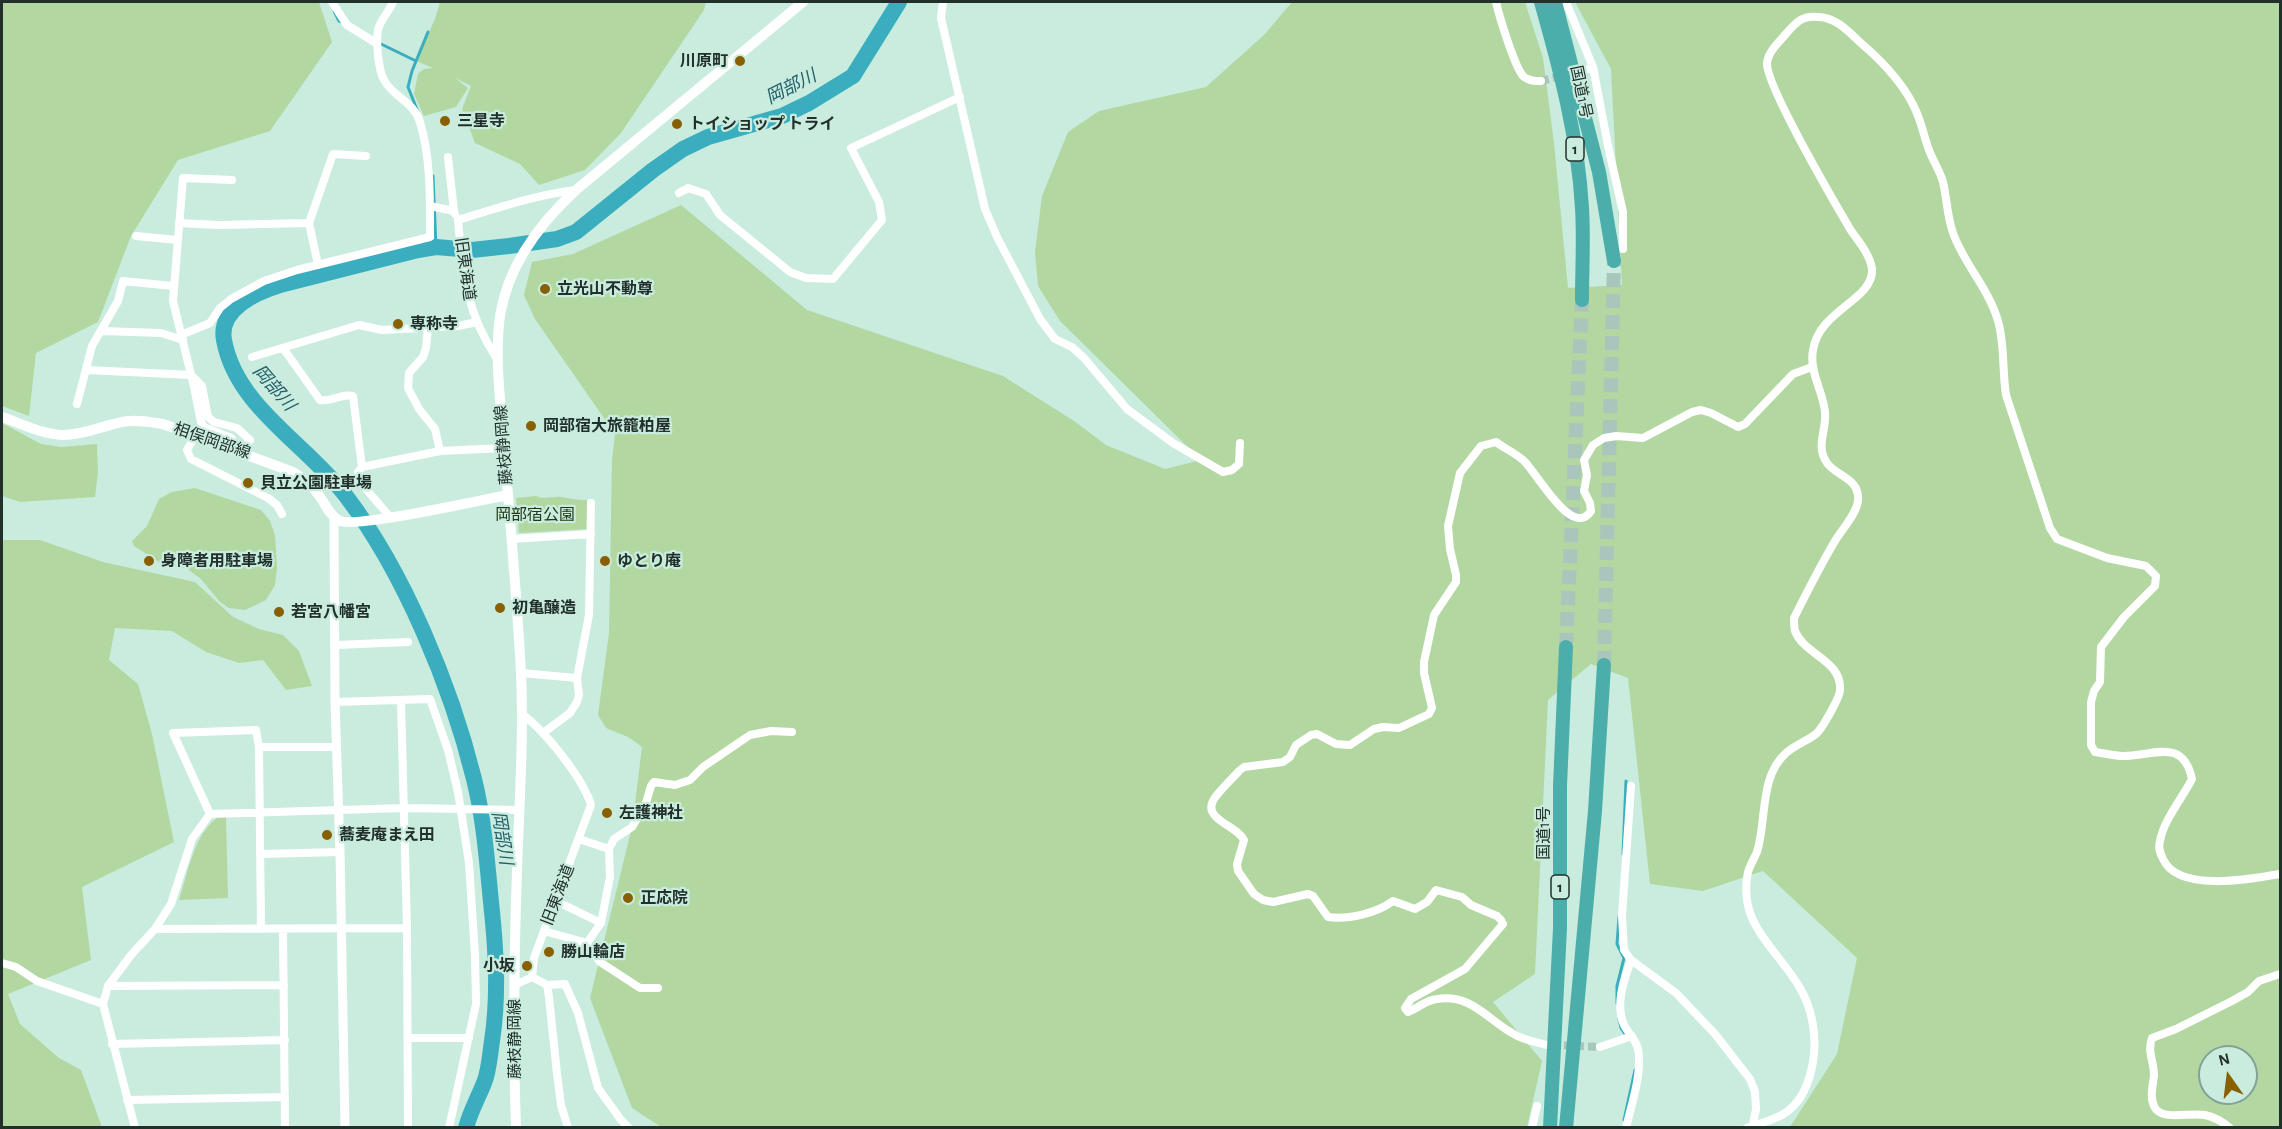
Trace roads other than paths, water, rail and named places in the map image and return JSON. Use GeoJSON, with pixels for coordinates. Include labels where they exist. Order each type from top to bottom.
{"type":"FeatureCollection","features":[{"type":"Feature","properties":{"kind":"highway","name":"国道1号"},"geometry":{"type":"LineString","coordinates":[[1541,2],[1560,72],[1578,166],[1582,208],[1582,300]]}},
{"type":"Feature","properties":{"kind":"highway","name":"国道1号"},"geometry":{"type":"LineString","coordinates":[[1555,2],[1599,172],[1614,261]]}},
{"type":"Feature","properties":{"kind":"highway","name":"国道1号"},"geometry":{"type":"LineString","coordinates":[[1550,1128],[1560,928],[1560,786],[1566,647]]}},
{"type":"Feature","properties":{"kind":"highway","name":"1"},"geometry":{"type":"LineString","coordinates":[[1566,1128],[1595,811],[1604,664]]}},
{"type":"Feature","properties":{"kind":"main road","name":"藤枝静岡線"},"geometry":{"type":"LineString","coordinates":[[516,1128],[515,985],[522,714],[512,539],[497,359],[503,300],[521,256],[538,230],[576,190],[802,2]]}},
{"type":"Feature","properties":{"kind":"main road","name":"相俣岡部線"},"geometry":{"type":"LineString","coordinates":[[2,417],[43,432],[65,435],[87,432],[123,422],[143,421],[163,424],[240,451],[299,476],[317,493],[334,518]]}},
{"type":"Feature","properties":{"kind":"main road"},"geometry":{"type":"LineString","coordinates":[[334,518],[348,523],[508,495]]}},
{"type":"Feature","properties":{"kind":"street"},"geometry":{"type":"LineString","coordinates":[[332,2],[347,25],[376,43]]}},
{"type":"Feature","properties":{"kind":"street"},"geometry":{"type":"LineString","coordinates":[[102,331],[161,333],[182,337],[210,323],[220,308],[248,289],[297,270],[430,237],[430,183],[420,122],[409,103],[384,81],[376,43],[379,26],[393,2]]}},
{"type":"Feature","properties":{"kind":"street"},"geometry":{"type":"LineString","coordinates":[[943,2],[941,18],[985,209],[1040,319],[1055,339],[1072,347],[1084,358],[1127,409],[1173,443],[1223,472],[1232,470],[1239,464],[1240,443]]}},
{"type":"Feature","properties":{"kind":"street"},"geometry":{"type":"LineString","coordinates":[[1496,2],[1522,76],[1531,81],[1541,81]]}},
{"type":"Feature","properties":{"kind":"street"},"geometry":{"type":"LineString","coordinates":[[1566,2],[1593,67],[1623,212],[1623,249]]}},
{"type":"Feature","properties":{"kind":"street"},"geometry":{"type":"LineString","coordinates":[[1750,1126],[1788,1111],[1800,1098],[1810,1076],[1814,1054],[1815,1033],[1808,1005],[1800,988],[1752,922],[1748,906],[1748,872],[1757,851],[1767,791],[1776,765],[1786,753],[1818,733],[1840,692],[1839,679],[1833,668],[1800,640],[1795,630],[1794,618],[1856,508],[1858,497],[1854,484],[1828,466],[1821,453],[1826,416],[1812,367],[1813,350],[1818,333],[1826,322],[1861,294],[1870,282],[1872,271],[1864,249],[1809,156],[1769,78],[1767,62],[1772,50],[1798,20],[1808,16],[1824,17],[1841,24],[1869,49],[1900,83],[1916,111],[1929,151],[1943,180],[1948,215],[1954,236],[1997,318],[2003,340],[2003,378],[2006,396],[2050,528],[2057,539],[2107,558],[2146,566],[2156,576],[2155,586],[2124,617],[2101,647],[2100,682],[2091,702],[2091,745],[2095,752],[2122,756],[2167,751],[2180,755],[2189,767],[2192,779],[2163,829],[2159,841],[2159,851],[2165,864],[2177,873],[2214,881],[2239,881],[2280,874]]}},
{"type":"Feature","properties":{"kind":"street"},"geometry":{"type":"LineString","coordinates":[[1584,70],[1593,67]]}},
{"type":"Feature","properties":{"kind":"street"},"geometry":{"type":"LineString","coordinates":[[680,193],[688,188],[706,194],[720,215],[790,272],[806,278],[833,279],[882,220],[879,202],[851,148],[960,97]]}},
{"type":"Feature","properties":{"kind":"street"},"geometry":{"type":"LineString","coordinates":[[318,265],[309,223],[333,154],[366,156]]}},
{"type":"Feature","properties":{"kind":"street"},"geometry":{"type":"LineString","coordinates":[[448,157],[454,211],[458,220]]}},
{"type":"Feature","properties":{"kind":"street"},"geometry":{"type":"LineString","coordinates":[[232,180],[183,178],[173,301],[201,422],[204,427],[231,438],[240,451]]}},
{"type":"Feature","properties":{"kind":"street","name":"旧東海道"},"geometry":{"type":"LineString","coordinates":[[497,359],[477,322],[467,296],[458,220],[530,198],[576,190]]}},
{"type":"Feature","properties":{"kind":"street"},"geometry":{"type":"LineString","coordinates":[[430,206],[454,211]]}},
{"type":"Feature","properties":{"kind":"street"},"geometry":{"type":"LineString","coordinates":[[179,223],[218,225],[309,223]]}},
{"type":"Feature","properties":{"kind":"street"},"geometry":{"type":"LineString","coordinates":[[136,236],[177,240]]}},
{"type":"Feature","properties":{"kind":"street"},"geometry":{"type":"LineString","coordinates":[[77,404],[92,346],[118,301],[123,281],[173,286]]}},
{"type":"Feature","properties":{"kind":"street"},"geometry":{"type":"LineString","coordinates":[[252,357],[359,325],[382,330],[458,326],[477,322]]}},
{"type":"Feature","properties":{"kind":"street"},"geometry":{"type":"LineString","coordinates":[[428,328],[426,348],[423,357],[409,373],[408,388],[419,409],[435,429],[440,451]]}},
{"type":"Feature","properties":{"kind":"street"},"geometry":{"type":"LineString","coordinates":[[283,348],[320,400],[326,401],[348,394],[353,396],[362,467]]}},
{"type":"Feature","properties":{"kind":"street"},"geometry":{"type":"LineString","coordinates":[[1548,1045],[1513,1034],[1475,1005],[1466,1001],[1440,998],[1428,1000],[1408,1012],[1405,1008],[1411,999],[1465,969],[1503,924],[1497,916],[1471,905],[1462,897],[1436,890],[1427,902],[1415,909],[1393,901],[1382,909],[1338,918],[1328,917],[1313,896],[1308,894],[1282,901],[1263,900],[1254,894],[1238,871],[1237,864],[1244,840],[1242,833],[1216,818],[1211,805],[1244,767],[1283,762],[1290,757],[1296,745],[1311,735],[1317,734],[1336,744],[1350,745],[1374,729],[1399,728],[1429,714],[1432,708],[1424,673],[1424,662],[1434,615],[1456,582],[1448,526],[1460,473],[1481,446],[1496,442],[1524,461],[1567,513],[1577,519],[1583,519],[1591,511],[1584,491],[1587,475],[1584,460],[1593,446],[1604,438],[1616,436],[1643,438],[1692,412],[1701,410],[1738,427],[1745,424],[1793,374],[1812,367]]}},
{"type":"Feature","properties":{"kind":"street"},"geometry":{"type":"LineString","coordinates":[[87,370],[191,375],[202,386],[208,417],[214,422],[237,428],[250,440]]}},
{"type":"Feature","properties":{"kind":"street"},"geometry":{"type":"LineString","coordinates":[[195,436],[187,450],[190,459],[268,498],[277,505],[282,514]]}},
{"type":"Feature","properties":{"kind":"street"},"geometry":{"type":"LineString","coordinates":[[390,517],[360,482],[358,472],[362,467],[440,451],[504,448]]}},
{"type":"Feature","properties":{"kind":"street"},"geometry":{"type":"LineString","coordinates":[[543,733],[575,708],[579,695],[577,678],[589,615],[591,503]]}},
{"type":"Feature","properties":{"kind":"street"},"geometry":{"type":"LineString","coordinates":[[334,518],[335,702],[345,1128]]}},
{"type":"Feature","properties":{"kind":"street"},"geometry":{"type":"LineString","coordinates":[[512,539],[591,534]]}},
{"type":"Feature","properties":{"kind":"street"},"geometry":{"type":"LineString","coordinates":[[336,645],[408,642]]}},
{"type":"Feature","properties":{"kind":"street"},"geometry":{"type":"LineString","coordinates":[[520,673],[577,678]]}},
{"type":"Feature","properties":{"kind":"street"},"geometry":{"type":"LineString","coordinates":[[335,702],[430,699],[448,750],[458,792],[469,863],[476,1004],[448,1128]]}},
{"type":"Feature","properties":{"kind":"street"},"geometry":{"type":"LineString","coordinates":[[401,701],[407,928],[408,1128]]}},
{"type":"Feature","properties":{"kind":"street","name":"旧東海道"},"geometry":{"type":"LineString","coordinates":[[522,714],[535,723],[543,733],[587,792],[591,804],[590,812],[534,958],[532,976]]}},
{"type":"Feature","properties":{"kind":"street"},"geometry":{"type":"LineString","coordinates":[[210,814],[173,733],[256,730],[259,747],[261,929]]}},
{"type":"Feature","properties":{"kind":"street"},"geometry":{"type":"LineString","coordinates":[[587,943],[601,923],[610,877],[609,849],[614,838],[632,827],[645,806],[654,782],[675,785],[690,780],[703,767],[750,735],[771,731],[792,732]]}},
{"type":"Feature","properties":{"kind":"street"},"geometry":{"type":"LineString","coordinates":[[259,747],[337,747]]}},
{"type":"Feature","properties":{"kind":"street"},"geometry":{"type":"LineString","coordinates":[[1630,786],[1622,937],[1624,950],[1630,960],[1676,993],[1715,1034],[1750,1079],[1755,1092],[1756,1109],[1750,1126]]}},
{"type":"Feature","properties":{"kind":"street"},"geometry":{"type":"LineString","coordinates":[[210,814],[404,808],[519,810]]}},
{"type":"Feature","properties":{"kind":"street"},"geometry":{"type":"LineString","coordinates":[[135,1128],[103,1004],[108,986],[131,955],[155,929],[171,904],[192,839],[210,814]]}},
{"type":"Feature","properties":{"kind":"street"},"geometry":{"type":"LineString","coordinates":[[579,839],[609,849]]}},
{"type":"Feature","properties":{"kind":"street"},"geometry":{"type":"LineString","coordinates":[[260,855],[340,852]]}},
{"type":"Feature","properties":{"kind":"street"},"geometry":{"type":"LineString","coordinates":[[556,901],[601,923]]}},
{"type":"Feature","properties":{"kind":"street"},"geometry":{"type":"LineString","coordinates":[[155,929],[407,928]]}},
{"type":"Feature","properties":{"kind":"street"},"geometry":{"type":"LineString","coordinates":[[283,929],[285,1128]]}},
{"type":"Feature","properties":{"kind":"street"},"geometry":{"type":"LineString","coordinates":[[544,931],[587,943],[600,962],[640,988],[658,988]]}},
{"type":"Feature","properties":{"kind":"street"},"geometry":{"type":"LineString","coordinates":[[1626,1128],[1639,1065],[1638,1048],[1624,1026],[1621,1015],[1623,982],[1630,960]]}},
{"type":"Feature","properties":{"kind":"street"},"geometry":{"type":"LineString","coordinates":[[2,963],[16,967],[38,981],[103,1004]]}},
{"type":"Feature","properties":{"kind":"street"},"geometry":{"type":"LineString","coordinates":[[2230,1128],[2221,1120],[2204,1114],[2172,1116],[2158,1112],[2154,1107],[2152,1095],[2154,1074],[2149,1049],[2152,1038],[2176,1029],[2232,1001],[2248,992],[2259,981],[2280,974]]}},
{"type":"Feature","properties":{"kind":"street"},"geometry":{"type":"LineString","coordinates":[[515,985],[532,976],[547,985],[565,984],[578,1013],[598,1088],[629,1128]]}},
{"type":"Feature","properties":{"kind":"street"},"geometry":{"type":"LineString","coordinates":[[108,986],[284,985]]}},
{"type":"Feature","properties":{"kind":"street"},"geometry":{"type":"LineString","coordinates":[[547,985],[552,1010],[557,1074],[568,1128]]}},
{"type":"Feature","properties":{"kind":"street"},"geometry":{"type":"LineString","coordinates":[[1600,1047],[1632,1036]]}},
{"type":"Feature","properties":{"kind":"street"},"geometry":{"type":"LineString","coordinates":[[408,1038],[469,1038]]}},
{"type":"Feature","properties":{"kind":"street"},"geometry":{"type":"LineString","coordinates":[[112,1044],[285,1040]]}},
{"type":"Feature","properties":{"kind":"street"},"geometry":{"type":"LineString","coordinates":[[127,1100],[285,1097]]}},
{"type":"Feature","properties":{"kind":"street"},"geometry":{"type":"LineString","coordinates":[[1532,1128],[1537,1106]]}},
{"type":"Feature","properties":{"kind":"waterway","name":"岡部川"},"geometry":{"type":"LineString","coordinates":[[466,1128],[488,1068],[496,1006],[496,972],[483,825],[464,743],[439,669],[406,594],[387,559],[346,496],[330,477],[275,424],[243,385],[231,364],[224,340],[227,319],[241,304],[271,288],[418,250],[436,247],[472,250],[509,246],[557,239],[576,232],[683,149],[708,137],[782,116],[809,103],[853,76],[899,2]]}},
{"type":"Feature","properties":{"kind":"waterway"},"geometry":{"type":"LineString","coordinates":[[334,11],[339,21],[342,22]]}},
{"type":"Feature","properties":{"kind":"waterway"},"geometry":{"type":"LineString","coordinates":[[418,112],[408,87],[428,32]]}},
{"type":"Feature","properties":{"kind":"waterway"},"geometry":{"type":"LineString","coordinates":[[379,43],[416,61]]}},
{"type":"Feature","properties":{"kind":"waterway"},"geometry":{"type":"LineString","coordinates":[[433,176],[436,247]]}},
{"type":"Feature","properties":{"kind":"waterway"},"geometry":{"type":"LineString","coordinates":[[1623,854],[1626,781]]}},
{"type":"Feature","properties":{"kind":"waterway"},"geometry":{"type":"LineString","coordinates":[[1617,1003],[1617,986],[1624,958],[1617,944],[1619,917]]}},
{"type":"Feature","properties":{"kind":"waterway"},"geometry":{"type":"LineString","coordinates":[[1619,1019],[1621,1028],[1627,1037]]}},
{"type":"Feature","properties":{"kind":"waterway"},"geometry":{"type":"LineString","coordinates":[[1624,1120],[1635,1070]]}},
{"type":"Feature","properties":{"kind":"tunnel"},"geometry":{"type":"LineString","coordinates":[[1541,81],[1562,76]]}},
{"type":"Feature","properties":{"kind":"tunnel"},"geometry":{"type":"LineString","coordinates":[[1604,665],[1614,261]]}},
{"type":"Feature","properties":{"kind":"tunnel"},"geometry":{"type":"LineString","coordinates":[[1566,647],[1582,300]]}},
{"type":"Feature","properties":{"kind":"tunnel"},"geometry":{"type":"LineString","coordinates":[[1552,1045],[1600,1047]]}},
{"type":"Feature","properties":{"kind":"place","name":"川原町"},"geometry":{"type":"Point","coordinates":[740,61]}},
{"type":"Feature","properties":{"kind":"place","name":"三星寺"},"geometry":{"type":"Point","coordinates":[445,121]}},
{"type":"Feature","properties":{"kind":"place","name":"トイショップ トライ"},"geometry":{"type":"Point","coordinates":[677,124]}},
{"type":"Feature","properties":{"kind":"place","name":"立光山不動尊"},"geometry":{"type":"Point","coordinates":[545,289]}},
{"type":"Feature","properties":{"kind":"place","name":"専称寺"},"geometry":{"type":"Point","coordinates":[398,324]}},
{"type":"Feature","properties":{"kind":"place","name":"岡部宿大旅籠柏屋"},"geometry":{"type":"Point","coordinates":[531,426]}},
{"type":"Feature","properties":{"kind":"place","name":"貝立公園駐車場"},"geometry":{"type":"Point","coordinates":[248,483]}},
{"type":"Feature","properties":{"kind":"place","name":"身障者用駐車場"},"geometry":{"type":"Point","coordinates":[149,561]}},
{"type":"Feature","properties":{"kind":"place","name":"ゆとり庵"},"geometry":{"type":"Point","coordinates":[605,561]}},
{"type":"Feature","properties":{"kind":"place","name":"初亀醸造"},"geometry":{"type":"Point","coordinates":[500,608]}},
{"type":"Feature","properties":{"kind":"place","name":"若宮八幡宮"},"geometry":{"type":"Point","coordinates":[279,612]}},
{"type":"Feature","properties":{"kind":"place","name":"左護神社"},"geometry":{"type":"Point","coordinates":[607,813]}},
{"type":"Feature","properties":{"kind":"place","name":"蕎麦庵まえ田"},"geometry":{"type":"Point","coordinates":[327,835]}},
{"type":"Feature","properties":{"kind":"place","name":"正応院"},"geometry":{"type":"Point","coordinates":[628,898]}},
{"type":"Feature","properties":{"kind":"place","name":"勝山輪店"},"geometry":{"type":"Point","coordinates":[549,952]}},
{"type":"Feature","properties":{"kind":"place","name":"小坂"},"geometry":{"type":"Point","coordinates":[527,966]}},
{"type":"Feature","properties":{"kind":"park label","name":"岡部宿公園"},"geometry":{"type":"Point","coordinates":[535,515]}}]}
